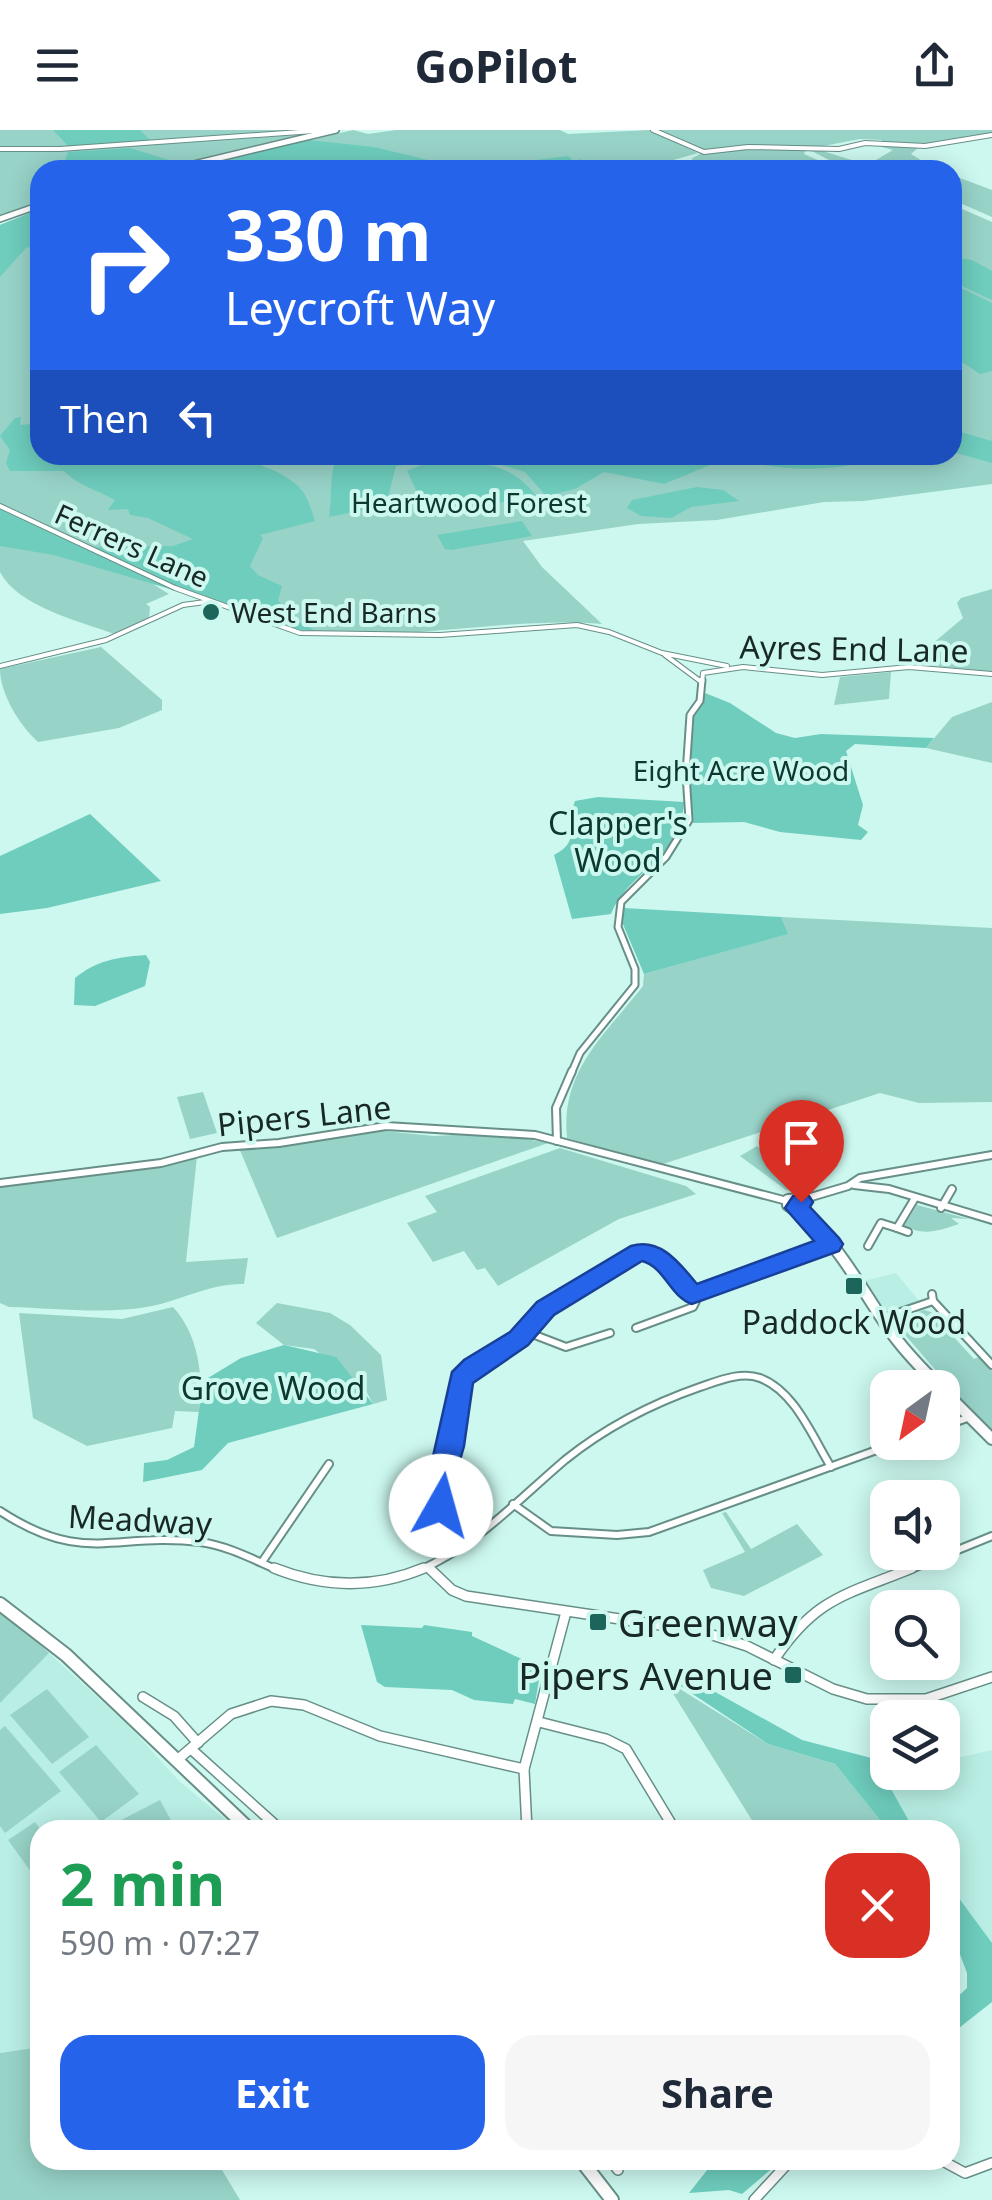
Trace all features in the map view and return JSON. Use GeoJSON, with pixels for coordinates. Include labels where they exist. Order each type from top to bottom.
{"type":"FeatureCollection","features":[{"type":"Feature","properties":{"kind":"street"},"geometry":{"type":"LineString","coordinates":[[0,149],[60,149],[334,130]]}},
{"type":"Feature","properties":{"kind":"street"},"geometry":{"type":"LineString","coordinates":[[210,160],[334,130]]}},
{"type":"Feature","properties":{"kind":"street"},"geometry":{"type":"LineString","coordinates":[[653,130],[704,152],[748,147],[844,149],[870,143],[926,146],[992,134]]}},
{"type":"Feature","properties":{"kind":"street"},"geometry":{"type":"LineString","coordinates":[[0,219],[30,208]]}},
{"type":"Feature","properties":{"kind":"street","name":"Ferrers Lane"},"geometry":{"type":"LineString","coordinates":[[0,506],[212,602],[316,635],[440,635],[578,625],[610,632],[662,652],[733,667]]}},
{"type":"Feature","properties":{"kind":"street"},"geometry":{"type":"LineString","coordinates":[[0,666],[103,641],[154,621],[183,603],[212,602]]}},
{"type":"Feature","properties":{"kind":"street","name":"Ferrers Lane"},"geometry":{"type":"LineString","coordinates":[[662,652],[700,681]]}},
{"type":"Feature","properties":{"kind":"street","name":"Ayres End Lane"},"geometry":{"type":"LineString","coordinates":[[558,1140],[556,1108],[580,1054],[635,985],[635,968],[618,928],[621,902],[666,858],[689,820],[686,774],[690,715],[703,689],[700,681],[707,672],[733,667],[822,675],[909,668],[992,674]]}},
{"type":"Feature","properties":{"kind":"street","name":"Pipers Lane"},"geometry":{"type":"LineString","coordinates":[[0,1183],[162,1163],[222,1147],[279,1143],[371,1126],[493,1130],[558,1140],[658,1170],[734,1184],[795,1203]]}},
{"type":"Feature","properties":{"kind":"street"},"geometry":{"type":"LineString","coordinates":[[853,1185],[860,1178],[992,1155]]}},
{"type":"Feature","properties":{"kind":"street"},"geometry":{"type":"LineString","coordinates":[[924,1370],[906,1352],[831,1244],[795,1203],[820,1190],[853,1185],[888,1188],[941,1208],[992,1220]]}},
{"type":"Feature","properties":{"kind":"street"},"geometry":{"type":"LineString","coordinates":[[941,1208],[952,1189]]}},
{"type":"Feature","properties":{"kind":"street"},"geometry":{"type":"LineString","coordinates":[[896,1228],[915,1198]]}},
{"type":"Feature","properties":{"kind":"street"},"geometry":{"type":"LineString","coordinates":[[868,1246],[881,1223],[908,1232]]}},
{"type":"Feature","properties":{"kind":"street"},"geometry":{"type":"LineString","coordinates":[[692,1295],[831,1244]]}},
{"type":"Feature","properties":{"kind":"street"},"geometry":{"type":"LineString","coordinates":[[472,1537],[444,1512],[438,1492],[451,1446],[461,1379],[527,1332],[545,1308],[639,1252],[660,1257],[696,1301],[692,1307],[636,1328]]}},
{"type":"Feature","properties":{"kind":"street"},"geometry":{"type":"LineString","coordinates":[[882,1318],[933,1298],[992,1365]]}},
{"type":"Feature","properties":{"kind":"street"},"geometry":{"type":"LineString","coordinates":[[527,1332],[566,1348],[610,1332]]}},
{"type":"Feature","properties":{"kind":"street","name":"Meadway"},"geometry":{"type":"LineString","coordinates":[[0,1511],[25,1528],[54,1540],[90,1545],[194,1541],[232,1549],[304,1578],[340,1584],[394,1580],[430,1569],[593,1439],[624,1420],[746,1374],[760,1376],[778,1388],[832,1467]]}},
{"type":"Feature","properties":{"kind":"street"},"geometry":{"type":"LineString","coordinates":[[960,1405],[992,1440]]}},
{"type":"Feature","properties":{"kind":"street"},"geometry":{"type":"LineString","coordinates":[[960,1420],[971,1416]]}},
{"type":"Feature","properties":{"kind":"street"},"geometry":{"type":"LineString","coordinates":[[513,1504],[551,1531],[636,1534],[663,1529],[870,1453]]}},
{"type":"Feature","properties":{"kind":"street"},"geometry":{"type":"LineString","coordinates":[[262,1562],[330,1464]]}},
{"type":"Feature","properties":{"kind":"street"},"geometry":{"type":"LineString","coordinates":[[774,1660],[795,1628],[819,1606],[992,1536]]}},
{"type":"Feature","properties":{"kind":"street"},"geometry":{"type":"LineString","coordinates":[[430,1569],[458,1594],[700,1631],[833,1689],[886,1701],[926,1699],[992,1677]]}},
{"type":"Feature","properties":{"kind":"street"},"geometry":{"type":"LineString","coordinates":[[0,1604],[54,1645],[174,1763],[239,1820]]}},
{"type":"Feature","properties":{"kind":"street"},"geometry":{"type":"LineString","coordinates":[[527,1820],[524,1769],[566,1612]]}},
{"type":"Feature","properties":{"kind":"street"},"geometry":{"type":"LineString","coordinates":[[143,1696],[174,1716],[194,1746],[270,1820]]}},
{"type":"Feature","properties":{"kind":"street"},"geometry":{"type":"LineString","coordinates":[[174,1763],[244,1707],[283,1701],[304,1705],[380,1736],[524,1769]]}},
{"type":"Feature","properties":{"kind":"street"},"geometry":{"type":"LineString","coordinates":[[539,1722],[606,1739],[626,1749],[669,1820]]}},
{"type":"Feature","properties":{"kind":"street"},"geometry":{"type":"LineString","coordinates":[[954,2170],[964,2173],[992,2162]]}},
{"type":"Feature","properties":{"kind":"street"},"geometry":{"type":"LineString","coordinates":[[588,2170],[612,2200]]}},
{"type":"Feature","properties":{"kind":"street"},"geometry":{"type":"LineString","coordinates":[[754,2200],[782,2170]]}},
{"type":"Feature","properties":{"kind":"shaded area"},"geometry":{"type":"Polygon","coordinates":[[[896,1273],[919,1301],[887,1312],[864,1281],[896,1273]]]}},
{"type":"Feature","properties":{"kind":"shaded area"},"geometry":{"type":"Polygon","coordinates":[[[49,1653],[130,1727],[180,1782],[226,1820],[30,1820],[30,2048],[0,2053],[0,1703],[49,1653]]]}},
{"type":"Feature","properties":{"kind":"shaded area"},"geometry":{"type":"Polygon","coordinates":[[[992,1750],[992,1943],[960,1900],[960,1820],[908,1820],[892,1790],[960,1790],[960,1757],[992,1750]]]}},
{"type":"Feature","properties":{"kind":"green space"},"geometry":{"type":"Polygon","coordinates":[[[0,130],[313,130],[57,149],[0,148],[0,130]]]}},
{"type":"Feature","properties":{"kind":"green space"},"geometry":{"type":"Polygon","coordinates":[[[53,130],[140,130],[152,142],[70,148],[53,130]]]}},
{"type":"Feature","properties":{"kind":"green space"},"geometry":{"type":"Polygon","coordinates":[[[353,130],[368,134],[396,130],[560,130],[568,134],[650,130],[698,153],[674,160],[227,160],[353,130]]]}},
{"type":"Feature","properties":{"kind":"green space"},"geometry":{"type":"Polygon","coordinates":[[[656,130],[992,130],[943,143],[909,143],[919,147],[911,154],[921,160],[876,160],[893,150],[882,147],[882,140],[860,139],[813,148],[852,160],[829,160],[806,148],[804,154],[818,160],[691,159],[705,151],[656,130]]]}},
{"type":"Feature","properties":{"kind":"green space"},"geometry":{"type":"Polygon","coordinates":[[[309,134],[204,160],[30,160],[30,206],[0,215],[0,150],[59,151],[309,134]]]}},
{"type":"Feature","properties":{"kind":"green space"},"geometry":{"type":"Polygon","coordinates":[[[308,140],[374,147],[428,160],[226,160],[308,140]]]}},
{"type":"Feature","properties":{"kind":"green space"},"geometry":{"type":"Polygon","coordinates":[[[130,148],[169,160],[65,160],[68,152],[130,148]]]}},
{"type":"Feature","properties":{"kind":"green space"},"geometry":{"type":"Polygon","coordinates":[[[568,156],[572,159],[571,160],[536,160],[568,156]]]}},
{"type":"Feature","properties":{"kind":"green space"},"geometry":{"type":"Polygon","coordinates":[[[962,179],[992,190],[992,217],[962,204],[962,179]]]}},
{"type":"Feature","properties":{"kind":"green space","name":"Heartwood Forest"},"geometry":{"type":"Polygon","coordinates":[[[962,209],[992,222],[992,484],[863,501],[824,502],[717,520],[638,524],[523,541],[542,567],[602,624],[538,623],[379,634],[323,632],[274,622],[153,584],[169,594],[146,604],[150,607],[149,619],[114,634],[35,604],[0,572],[0,225],[30,213],[30,465],[962,465],[962,209]]]}},
{"type":"Feature","properties":{"kind":"green space"},"geometry":{"type":"Polygon","coordinates":[[[30,213],[30,247],[0,277],[0,225],[30,213]]]}},
{"type":"Feature","properties":{"kind":"green space"},"geometry":{"type":"Polygon","coordinates":[[[962,258],[992,271],[992,300],[962,286],[962,258]]]}},
{"type":"Feature","properties":{"kind":"green space"},"geometry":{"type":"Polygon","coordinates":[[[962,288],[992,303],[992,371],[980,374],[962,362],[962,288]]]}},
{"type":"Feature","properties":{"kind":"green space"},"geometry":{"type":"Polygon","coordinates":[[[21,417],[20,425],[30,424],[30,465],[258,465],[299,487],[315,521],[260,535],[263,538],[250,566],[258,575],[282,586],[278,600],[291,618],[316,631],[294,629],[236,611],[91,547],[173,546],[193,539],[148,518],[130,515],[128,509],[108,510],[115,500],[64,471],[10,471],[6,463],[10,450],[0,436],[15,418],[21,417]]]}},
{"type":"Feature","properties":{"kind":"green space"},"geometry":{"type":"Polygon","coordinates":[[[962,433],[992,441],[992,463],[962,455],[962,433]]]}},
{"type":"Feature","properties":{"kind":"green space"},"geometry":{"type":"Polygon","coordinates":[[[335,465],[400,465],[396,466],[386,505],[329,517],[335,465]]]}},
{"type":"Feature","properties":{"kind":"green space","name":"Heartwood Forest"},"geometry":{"type":"Polygon","coordinates":[[[421,465],[489,465],[514,476],[538,498],[426,511],[407,471],[421,465]]]}},
{"type":"Feature","properties":{"kind":"green space"},"geometry":{"type":"Polygon","coordinates":[[[502,465],[710,465],[664,484],[604,472],[575,489],[546,496],[525,472],[502,465]]]}},
{"type":"Feature","properties":{"kind":"green space"},"geometry":{"type":"Polygon","coordinates":[[[769,465],[849,465],[839,467],[769,465]]]}},
{"type":"Feature","properties":{"kind":"green space"},"geometry":{"type":"Polygon","coordinates":[[[697,487],[723,490],[739,501],[691,507],[671,518],[641,516],[627,508],[632,500],[697,487]]]}},
{"type":"Feature","properties":{"kind":"green space"},"geometry":{"type":"Polygon","coordinates":[[[0,507],[174,590],[54,555],[0,546],[0,507]]]}},
{"type":"Feature","properties":{"kind":"green space"},"geometry":{"type":"Polygon","coordinates":[[[522,521],[532,536],[451,550],[445,549],[437,535],[522,521]]]}},
{"type":"Feature","properties":{"kind":"green space"},"geometry":{"type":"Polygon","coordinates":[[[992,589],[992,672],[916,664],[913,660],[963,618],[957,603],[961,598],[992,589]]]}},
{"type":"Feature","properties":{"kind":"green space"},"geometry":{"type":"Polygon","coordinates":[[[101,647],[162,700],[162,710],[119,728],[38,742],[12,709],[0,669],[101,647]]]}},
{"type":"Feature","properties":{"kind":"green space"},"geometry":{"type":"Polygon","coordinates":[[[891,672],[889,699],[834,705],[840,677],[891,672]]]}},
{"type":"Feature","properties":{"kind":"green space","name":"Eight Acre Wood"},"geometry":{"type":"Polygon","coordinates":[[[705,693],[730,703],[776,733],[795,738],[821,734],[934,738],[926,748],[855,744],[846,751],[863,805],[858,825],[868,832],[861,840],[780,832],[744,822],[693,823],[688,740],[693,715],[705,693]]]}},
{"type":"Feature","properties":{"kind":"green space"},"geometry":{"type":"Polygon","coordinates":[[[992,702],[992,763],[926,748],[952,717],[992,702]]]}},
{"type":"Feature","properties":{"kind":"green space","name":"Clapper's Wood"},"geometry":{"type":"Polygon","coordinates":[[[598,797],[684,802],[674,838],[619,899],[611,914],[572,919],[554,855],[571,838],[575,801],[598,797]]]}},
{"type":"Feature","properties":{"kind":"green space"},"geometry":{"type":"Polygon","coordinates":[[[90,814],[161,881],[47,908],[0,914],[0,856],[90,814]]]}},
{"type":"Feature","properties":{"kind":"green space"},"geometry":{"type":"Polygon","coordinates":[[[624,908],[781,917],[788,934],[644,974],[622,922],[624,908]]]}},
{"type":"Feature","properties":{"kind":"green space"},"geometry":{"type":"Polygon","coordinates":[[[781,917],[992,928],[992,1102],[919,1103],[880,1093],[660,1165],[567,1138],[567,1114],[578,1073],[600,1038],[643,986],[644,974],[787,934],[781,917]]]}},
{"type":"Feature","properties":{"kind":"green space"},"geometry":{"type":"Polygon","coordinates":[[[146,955],[150,962],[145,986],[95,1006],[74,1005],[75,978],[83,972],[109,961],[146,955]]]}},
{"type":"Feature","properties":{"kind":"green space"},"geometry":{"type":"Polygon","coordinates":[[[203,1092],[217,1133],[190,1139],[177,1097],[203,1092]]]}},
{"type":"Feature","properties":{"kind":"green space"},"geometry":{"type":"Polygon","coordinates":[[[374,1130],[434,1136],[492,1133],[548,1143],[277,1238],[239,1148],[299,1144],[374,1130]]]}},
{"type":"Feature","properties":{"kind":"green space"},"geometry":{"type":"Polygon","coordinates":[[[757,1146],[806,1182],[793,1191],[786,1190],[740,1156],[757,1146]]]}},
{"type":"Feature","properties":{"kind":"green space"},"geometry":{"type":"Polygon","coordinates":[[[560,1148],[686,1186],[696,1194],[619,1219],[498,1286],[485,1268],[477,1270],[464,1251],[433,1262],[407,1223],[437,1212],[425,1196],[560,1148]]]}},
{"type":"Feature","properties":{"kind":"green space"},"geometry":{"type":"Polygon","coordinates":[[[197,1156],[186,1262],[248,1258],[244,1284],[209,1289],[152,1306],[117,1310],[9,1307],[0,1303],[0,1187],[159,1167],[197,1156]]]}},
{"type":"Feature","properties":{"kind":"green space"},"geometry":{"type":"Polygon","coordinates":[[[917,1205],[969,1219],[951,1218],[959,1224],[938,1230],[911,1229],[904,1226],[917,1205]]]}},
{"type":"Feature","properties":{"kind":"green space"},"geometry":{"type":"Polygon","coordinates":[[[277,1303],[330,1313],[350,1325],[381,1355],[387,1400],[373,1404],[364,1387],[314,1349],[284,1345],[256,1323],[277,1303]]]}},
{"type":"Feature","properties":{"kind":"green space"},"geometry":{"type":"Polygon","coordinates":[[[173,1307],[194,1343],[201,1384],[199,1412],[175,1411],[172,1428],[87,1446],[33,1418],[19,1313],[122,1319],[173,1307]]]}},
{"type":"Feature","properties":{"kind":"green space"},"geometry":{"type":"Polygon","coordinates":[[[924,1310],[931,1312],[974,1359],[979,1357],[992,1371],[992,1435],[960,1402],[960,1370],[936,1370],[893,1321],[924,1310]]]}},
{"type":"Feature","properties":{"kind":"green space","name":"Grove Wood"},"geometry":{"type":"Polygon","coordinates":[[[284,1345],[336,1357],[373,1404],[228,1443],[202,1470],[143,1482],[144,1463],[167,1460],[194,1447],[203,1381],[241,1358],[284,1345]]]}},
{"type":"Feature","properties":{"kind":"green space"},"geometry":{"type":"Polygon","coordinates":[[[726,1512],[751,1549],[797,1524],[823,1555],[744,1596],[711,1588],[703,1570],[745,1552],[722,1513],[726,1512]]]}},
{"type":"Feature","properties":{"kind":"green space"},"geometry":{"type":"Polygon","coordinates":[[[0,1613],[16,1622],[49,1653],[0,1703],[0,1613]]]}},
{"type":"Feature","properties":{"kind":"green space"},"geometry":{"type":"Polygon","coordinates":[[[361,1625],[424,1625],[472,1632],[472,1636],[541,1668],[535,1704],[515,1699],[513,1704],[474,1700],[452,1690],[385,1687],[377,1682],[361,1625]]]}},
{"type":"Feature","properties":{"kind":"green space"},"geometry":{"type":"Polygon","coordinates":[[[664,1675],[699,1683],[802,1740],[870,1758],[870,1790],[892,1790],[908,1820],[880,1820],[835,1764],[768,1744],[664,1675]]]}},
{"type":"Feature","properties":{"kind":"green space"},"geometry":{"type":"Polygon","coordinates":[[[664,1679],[768,1744],[835,1764],[880,1820],[752,1820],[664,1679]]]}},
{"type":"Feature","properties":{"kind":"green space"},"geometry":{"type":"Polygon","coordinates":[[[47,1689],[89,1737],[52,1764],[10,1715],[47,1689]]]}},
{"type":"Feature","properties":{"kind":"green space"},"geometry":{"type":"Polygon","coordinates":[[[5,1726],[61,1791],[5,1833],[0,1826],[0,1730],[5,1726]]]}},
{"type":"Feature","properties":{"kind":"green space"},"geometry":{"type":"Polygon","coordinates":[[[96,1745],[139,1794],[99,1820],[59,1772],[96,1745]]]}},
{"type":"Feature","properties":{"kind":"green space"},"geometry":{"type":"Polygon","coordinates":[[[160,1800],[171,1820],[121,1820],[160,1800]]]}},
{"type":"Feature","properties":{"kind":"green space"},"geometry":{"type":"Polygon","coordinates":[[[30,1825],[30,1870],[8,1840],[30,1825]]]}},
{"type":"Feature","properties":{"kind":"green space"},"geometry":{"type":"Polygon","coordinates":[[[960,1900],[992,1943],[992,2002],[960,2027],[960,1995],[967,1988],[967,1973],[960,1954],[960,1900]]]}},
{"type":"Feature","properties":{"kind":"green space"},"geometry":{"type":"Polygon","coordinates":[[[30,2048],[30,2170],[222,2170],[240,2200],[0,2200],[0,2053],[30,2048]]]}},
{"type":"Feature","properties":{"kind":"green space"},"geometry":{"type":"Polygon","coordinates":[[[707,2170],[770,2170],[742,2194],[729,2190],[689,2193],[707,2170]]]}},
{"type":"Feature","properties":{"kind":"place","name":"West End Barns"},"geometry":{"type":"Point","coordinates":[211,612]}},
{"type":"Feature","properties":{"kind":"place","name":"Paddock Wood"},"geometry":{"type":"Point","coordinates":[854,1286]}},
{"type":"Feature","properties":{"kind":"place","name":"Greenway"},"geometry":{"type":"Point","coordinates":[598,1622]}},
{"type":"Feature","properties":{"kind":"place","name":"Pipers Avenue"},"geometry":{"type":"Point","coordinates":[793,1675]}},
{"type":"Feature","properties":{"kind":"route"},"geometry":{"type":"LineString","coordinates":[[441,1506],[438,1492],[451,1446],[461,1379],[473,1367],[519,1339],[545,1308],[639,1252],[652,1252],[660,1257],[692,1295],[831,1244],[797,1208],[801,1202]]}}]}
